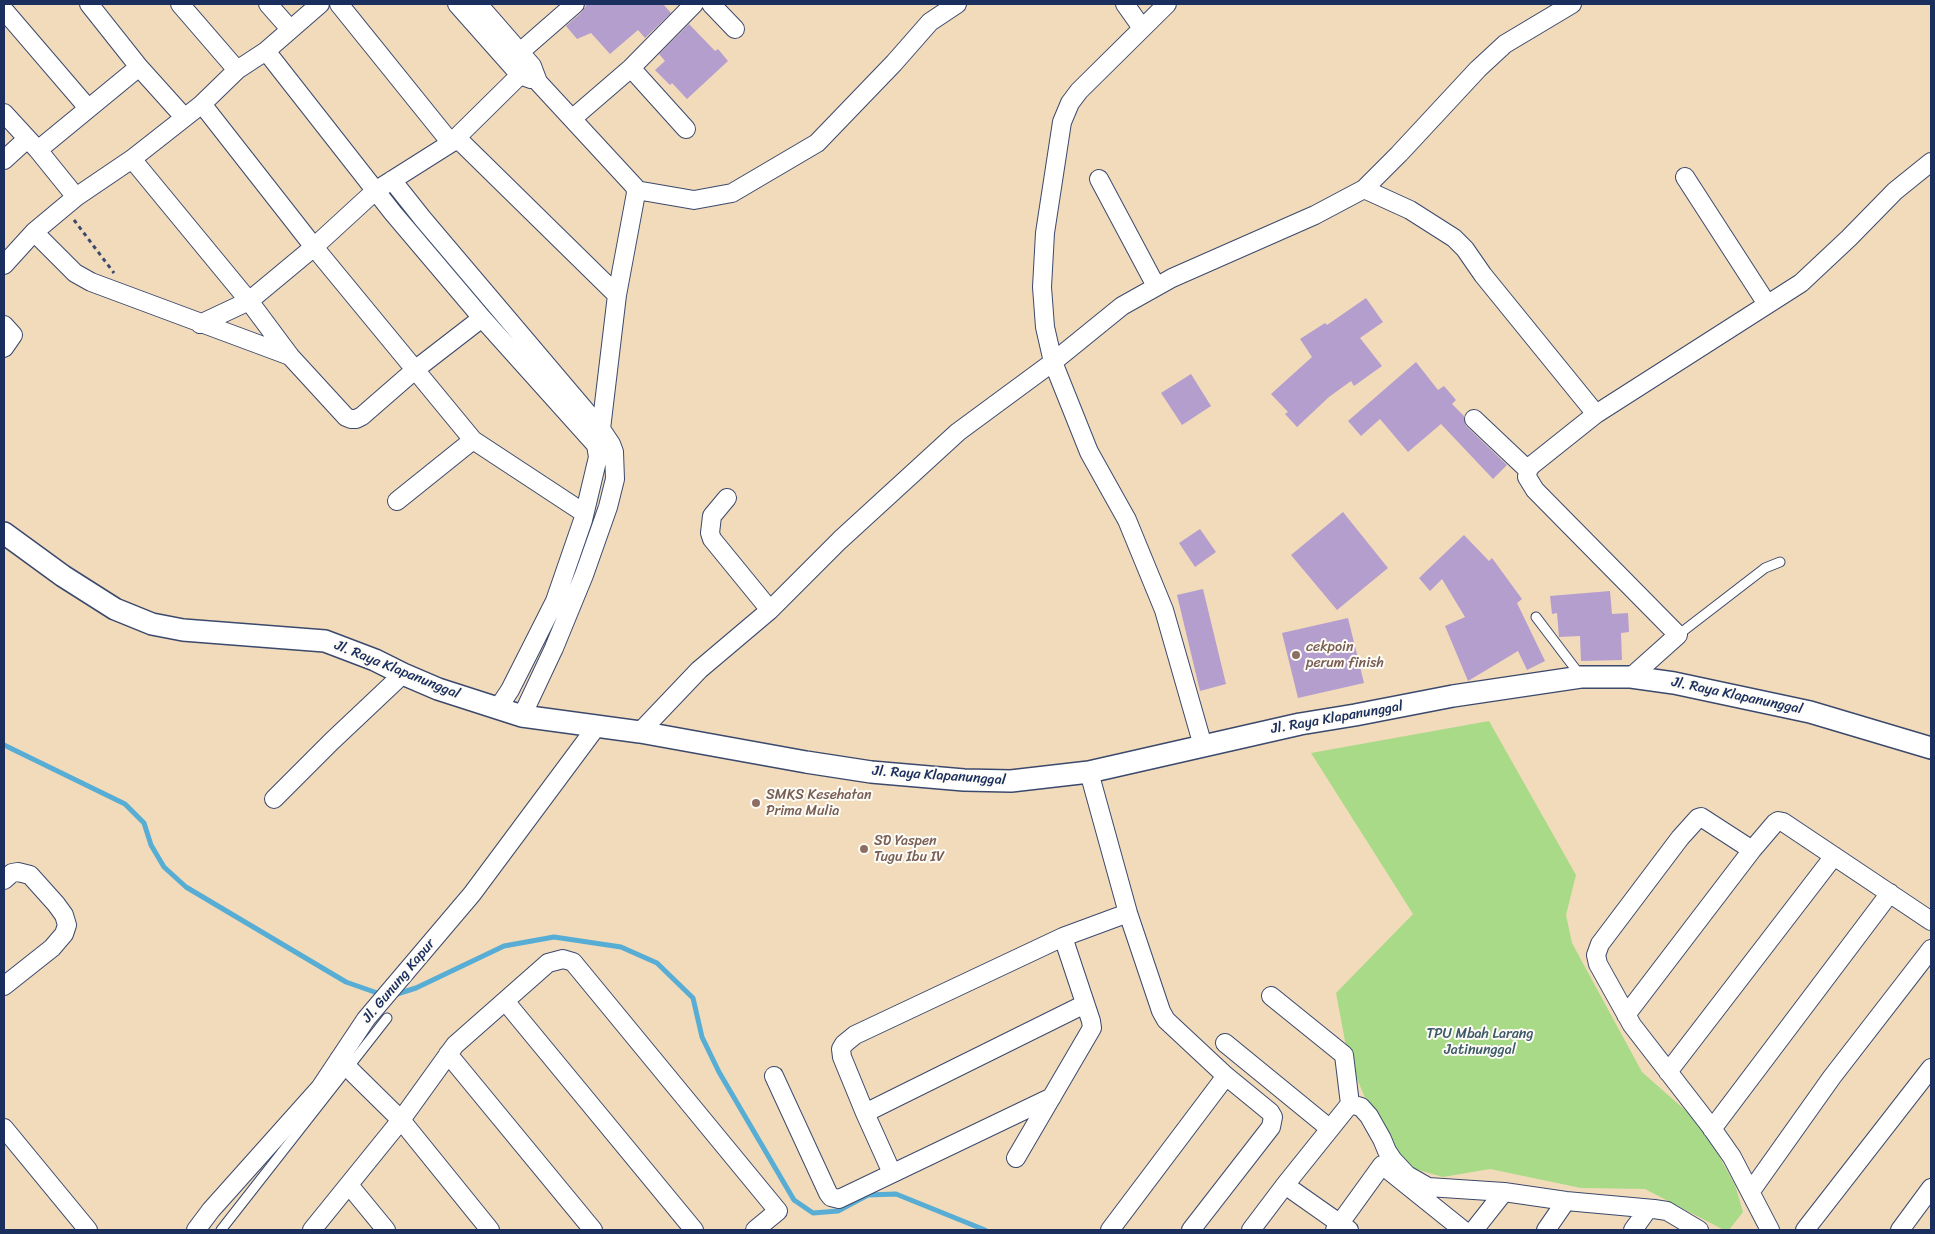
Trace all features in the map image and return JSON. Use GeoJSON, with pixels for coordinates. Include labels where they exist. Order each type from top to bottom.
{"type":"FeatureCollection","features":[{"type":"Feature","properties":{"kind":"street"},"geometry":{"type":"LineString","coordinates":[[89,4],[139,67],[184,117]]}},
{"type":"Feature","properties":{"kind":"street"},"geometry":{"type":"LineString","coordinates":[[180,4],[237,70]]}},
{"type":"Feature","properties":{"kind":"street"},"geometry":{"type":"LineString","coordinates":[[268,4],[290,30]]}},
{"type":"Feature","properties":{"kind":"street"},"geometry":{"type":"LineString","coordinates":[[4,265],[34,232],[70,202],[132,159],[202,104],[237,70],[266,51],[320,4]]}},
{"type":"Feature","properties":{"kind":"street"},"geometry":{"type":"LineString","coordinates":[[339,4],[454,140],[618,296]]}},
{"type":"Feature","properties":{"kind":"street"},"geometry":{"type":"LineString","coordinates":[[457,4],[573,118],[636,190],[694,200],[732,193],[817,143],[894,63],[930,22],[957,4]]}},
{"type":"Feature","properties":{"kind":"street"},"geometry":{"type":"LineString","coordinates":[[478,4],[520,52],[530,74]]}},
{"type":"Feature","properties":{"kind":"street"},"geometry":{"type":"LineString","coordinates":[[520,52],[575,4]]}},
{"type":"Feature","properties":{"kind":"street"},"geometry":{"type":"LineString","coordinates":[[573,118],[631,68],[694,4]]}},
{"type":"Feature","properties":{"kind":"street"},"geometry":{"type":"LineString","coordinates":[[711,4],[735,30]]}},
{"type":"Feature","properties":{"kind":"street"},"geometry":{"type":"LineString","coordinates":[[1125,4],[1142,28]]}},
{"type":"Feature","properties":{"kind":"street"},"geometry":{"type":"LineString","coordinates":[[1167,4],[1079,91],[1070,104],[1062,122],[1045,233],[1042,287],[1045,326],[1054,362],[1089,452],[1127,520],[1164,610],[1203,746]]}},
{"type":"Feature","properties":{"kind":"street"},"geometry":{"type":"LineString","coordinates":[[640,732],[699,670],[770,610],[840,540],[958,432],[1054,362],[1122,306],[1156,286],[1315,215],[1364,189],[1498,50],[1564,6]]}},
{"type":"Feature","properties":{"kind":"street"},"geometry":{"type":"LineString","coordinates":[[4,10],[88,108]]}},
{"type":"Feature","properties":{"kind":"street"},"geometry":{"type":"LineString","coordinates":[[266,51],[375,191],[482,318],[598,437],[611,444],[614,452],[615,479],[608,507],[558,639],[522,716]]}},
{"type":"Feature","properties":{"kind":"street"},"geometry":{"type":"LineString","coordinates":[[4,160],[33,144],[88,108],[139,67]]}},
{"type":"Feature","properties":{"kind":"street"},"geometry":{"type":"LineString","coordinates":[[631,68],[686,129]]}},
{"type":"Feature","properties":{"kind":"street"},"geometry":{"type":"LineString","coordinates":[[200,324],[249,301],[314,247],[375,191],[454,140],[530,74]]}},
{"type":"Feature","properties":{"kind":"street"},"geometry":{"type":"LineString","coordinates":[[202,104],[314,247],[473,440],[584,513]]}},
{"type":"Feature","properties":{"kind":"street"},"geometry":{"type":"LineString","coordinates":[[4,113],[33,144],[70,202]]}},
{"type":"Feature","properties":{"kind":"street"},"geometry":{"type":"LineString","coordinates":[[132,159],[249,301],[290,356],[346,417],[350,419],[362,416],[416,369],[482,318]]}},
{"type":"Feature","properties":{"kind":"street"},"geometry":{"type":"LineString","coordinates":[[1630,677],[1678,635],[1535,490],[1527,477],[1528,470],[1596,414],[1801,283],[1895,191],[1931,162]]}},
{"type":"Feature","properties":{"kind":"street"},"geometry":{"type":"LineString","coordinates":[[1685,177],[1767,304]]}},
{"type":"Feature","properties":{"kind":"street"},"geometry":{"type":"LineString","coordinates":[[1099,179],[1156,286]]}},
{"type":"Feature","properties":{"kind":"street"},"geometry":{"type":"LineString","coordinates":[[392,180],[598,437]]}},
{"type":"Feature","properties":{"kind":"street"},"geometry":{"type":"LineString","coordinates":[[1364,189],[1410,210],[1454,238],[1465,249],[1483,275],[1596,414]]}},
{"type":"Feature","properties":{"kind":"street"},"geometry":{"type":"LineString","coordinates":[[498,708],[510,690],[555,601],[584,513],[598,457],[598,437],[618,296],[636,190]]}},
{"type":"Feature","properties":{"kind":"street"},"geometry":{"type":"LineString","coordinates":[[34,232],[75,273],[91,282],[290,356]]}},
{"type":"Feature","properties":{"kind":"street"},"geometry":{"type":"LineString","coordinates":[[4,325],[13,335],[4,348]]}},
{"type":"Feature","properties":{"kind":"street"},"geometry":{"type":"LineString","coordinates":[[1474,419],[1528,470]]}},
{"type":"Feature","properties":{"kind":"street"},"geometry":{"type":"LineString","coordinates":[[397,501],[473,440]]}},
{"type":"Feature","properties":{"kind":"street"},"geometry":{"type":"LineString","coordinates":[[727,498],[712,516],[710,533],[712,539],[770,610]]}},
{"type":"Feature","properties":{"kind":"street","name":"Jl. Raya Klapanunggal"},"geometry":{"type":"LineString","coordinates":[[4,533],[63,576],[115,609],[152,624],[183,630],[325,641],[376,660],[438,689],[522,716],[640,732],[806,762],[908,775],[964,780],[1011,780],[1089,772],[1291,726],[1453,696],[1581,678],[1630,677],[1674,682],[1810,712],[1931,748]]}},
{"type":"Feature","properties":{"kind":"street"},"geometry":{"type":"LineString","coordinates":[[274,799],[403,674]]}},
{"type":"Feature","properties":{"kind":"street","name":"Jl. Gunung Kapur"},"geometry":{"type":"LineString","coordinates":[[196,1230],[211,1210],[320,1088],[344,1064],[366,1019],[490,871],[597,726]]}},
{"type":"Feature","properties":{"kind":"street"},"geometry":{"type":"LineString","coordinates":[[1089,772],[1128,913],[1161,1011],[1166,1020],[1226,1076],[1270,1112],[1273,1117],[1273,1122],[1191,1230]]}},
{"type":"Feature","properties":{"kind":"street"},"geometry":{"type":"LineString","coordinates":[[1752,850],[1701,817],[1698,818],[1680,838],[1600,944],[1596,955],[1598,964],[1632,1025],[1732,1156],[1770,1230]]}},
{"type":"Feature","properties":{"kind":"street"},"geometry":{"type":"LineString","coordinates":[[1626,1015],[1752,850],[1774,823],[1778,821],[1788,824],[1931,921]]}},
{"type":"Feature","properties":{"kind":"street"},"geometry":{"type":"LineString","coordinates":[[1668,1072],[1834,856]]}},
{"type":"Feature","properties":{"kind":"street"},"geometry":{"type":"LineString","coordinates":[[4,880],[12,873],[18,872],[30,875],[56,904],[64,915],[67,925],[64,934],[52,948],[4,986]]}},
{"type":"Feature","properties":{"kind":"street"},"geometry":{"type":"LineString","coordinates":[[1712,1129],[1890,893]]}},
{"type":"Feature","properties":{"kind":"street"},"geometry":{"type":"LineString","coordinates":[[892,1173],[842,1057],[844,1044],[855,1036],[1063,937],[1128,913]]}},
{"type":"Feature","properties":{"kind":"street"},"geometry":{"type":"LineString","coordinates":[[1016,1158],[1092,1028],[1063,937]]}},
{"type":"Feature","properties":{"kind":"street"},"geometry":{"type":"LineString","coordinates":[[1751,1191],[1832,1076],[1931,949]]}},
{"type":"Feature","properties":{"kind":"street"},"geometry":{"type":"LineString","coordinates":[[312,1230],[400,1120],[455,1045],[548,963],[563,959],[573,962],[778,1211],[755,1230]]}},
{"type":"Feature","properties":{"kind":"street"},"geometry":{"type":"LineString","coordinates":[[1251,1230],[1285,1184],[1350,1104],[1344,1055],[1271,996]]}},
{"type":"Feature","properties":{"kind":"street"},"geometry":{"type":"LineString","coordinates":[[504,1002],[694,1230]]}},
{"type":"Feature","properties":{"kind":"street"},"geometry":{"type":"LineString","coordinates":[[865,1113],[1085,1004]]}},
{"type":"Feature","properties":{"kind":"street"},"geometry":{"type":"LineString","coordinates":[[1225,1043],[1330,1128]]}},
{"type":"Feature","properties":{"kind":"street"},"geometry":{"type":"LineString","coordinates":[[448,1054],[593,1230]]}},
{"type":"Feature","properties":{"kind":"street"},"geometry":{"type":"LineString","coordinates":[[344,1064],[400,1120],[490,1230]]}},
{"type":"Feature","properties":{"kind":"street"},"geometry":{"type":"LineString","coordinates":[[1805,1230],[1931,1068]]}},
{"type":"Feature","properties":{"kind":"street"},"geometry":{"type":"LineString","coordinates":[[774,1076],[831,1197],[839,1199],[1052,1097]]}},
{"type":"Feature","properties":{"kind":"street"},"geometry":{"type":"LineString","coordinates":[[1110,1230],[1226,1076]]}},
{"type":"Feature","properties":{"kind":"street"},"geometry":{"type":"LineString","coordinates":[[1350,1104],[1362,1107],[1369,1116],[1386,1160],[1462,1230]]}},
{"type":"Feature","properties":{"kind":"street"},"geometry":{"type":"LineString","coordinates":[[4,1128],[88,1230]]}},
{"type":"Feature","properties":{"kind":"street"},"geometry":{"type":"LineString","coordinates":[[1386,1160],[1428,1187],[1504,1192],[1566,1201],[1667,1211],[1699,1230]]}},
{"type":"Feature","properties":{"kind":"street"},"geometry":{"type":"LineString","coordinates":[[1285,1184],[1341,1228],[1386,1160]]}},
{"type":"Feature","properties":{"kind":"street"},"geometry":{"type":"LineString","coordinates":[[349,1185],[386,1230]]}},
{"type":"Feature","properties":{"kind":"street"},"geometry":{"type":"LineString","coordinates":[[1900,1230],[1931,1188]]}},
{"type":"Feature","properties":{"kind":"street"},"geometry":{"type":"LineString","coordinates":[[1474,1230],[1504,1192]]}},
{"type":"Feature","properties":{"kind":"street"},"geometry":{"type":"LineString","coordinates":[[1546,1230],[1566,1201]]}},
{"type":"Feature","properties":{"kind":"street"},"geometry":{"type":"LineString","coordinates":[[1632,1230],[1648,1209]]}},
{"type":"Feature","properties":{"kind":"lane"},"geometry":{"type":"LineString","coordinates":[[1678,635],[1765,568],[1780,562]]}},
{"type":"Feature","properties":{"kind":"lane"},"geometry":{"type":"LineString","coordinates":[[1536,617],[1581,678]]}},
{"type":"Feature","properties":{"kind":"lane"},"geometry":{"type":"LineString","coordinates":[[221,1230],[344,1064],[388,1018]]}},
{"type":"Feature","properties":{"kind":"path"},"geometry":{"type":"LineString","coordinates":[[70,202],[132,297]]}},
{"type":"Feature","properties":{"kind":"green space","name":"TPU Mbah Larang Jatinunggal"},"geometry":{"type":"Polygon","coordinates":[[[1489,721],[1576,875],[1566,915],[1572,943],[1642,1072],[1702,1125],[1735,1185],[1743,1212],[1729,1230],[1724,1230],[1645,1189],[1581,1188],[1490,1169],[1443,1177],[1411,1168],[1378,1129],[1348,1057],[1336,993],[1413,914],[1311,753],[1489,721]]]}},
{"type":"Feature","properties":{"kind":"building"},"geometry":{"type":"Polygon","coordinates":[[[587,4],[663,4],[671,13],[645,38],[638,30],[610,54],[591,33],[577,39],[566,26],[582,12],[587,4]]]}},
{"type":"Feature","properties":{"kind":"building"},"geometry":{"type":"Polygon","coordinates":[[[689,24],[715,51],[718,49],[728,61],[687,99],[672,83],[670,85],[655,70],[665,61],[659,54],[689,24]]]}},
{"type":"Feature","properties":{"kind":"building"},"geometry":{"type":"Polygon","coordinates":[[[1366,298],[1383,322],[1360,338],[1382,366],[1354,386],[1351,381],[1329,397],[1297,427],[1285,414],[1288,412],[1271,394],[1312,357],[1300,339],[1325,323],[1327,325],[1366,298]]]}},
{"type":"Feature","properties":{"kind":"building"},"geometry":{"type":"Polygon","coordinates":[[[1416,362],[1438,390],[1444,386],[1456,400],[1452,404],[1464,416],[1466,426],[1507,465],[1493,479],[1441,424],[1408,452],[1380,419],[1361,436],[1348,421],[1416,362]]]}},
{"type":"Feature","properties":{"kind":"building"},"geometry":{"type":"Polygon","coordinates":[[[1191,374],[1211,406],[1182,425],[1161,393],[1191,374]]]}},
{"type":"Feature","properties":{"kind":"building"},"geometry":{"type":"Polygon","coordinates":[[[1343,512],[1388,568],[1337,610],[1291,555],[1343,512]]]}},
{"type":"Feature","properties":{"kind":"building"},"geometry":{"type":"Polygon","coordinates":[[[1200,529],[1216,552],[1195,567],[1179,543],[1200,529]]]}},
{"type":"Feature","properties":{"kind":"building"},"geometry":{"type":"Polygon","coordinates":[[[1464,535],[1489,561],[1492,558],[1522,599],[1517,603],[1545,661],[1527,670],[1518,651],[1468,681],[1445,626],[1465,617],[1442,579],[1430,591],[1419,578],[1464,535]]]}},
{"type":"Feature","properties":{"kind":"building"},"geometry":{"type":"Polygon","coordinates":[[[1203,589],[1226,684],[1200,691],[1177,595],[1203,589]]]}},
{"type":"Feature","properties":{"kind":"building"},"geometry":{"type":"Polygon","coordinates":[[[1610,591],[1612,614],[1628,613],[1629,632],[1621,633],[1622,660],[1581,661],[1580,636],[1559,637],[1557,613],[1552,614],[1550,596],[1610,591]]]}},
{"type":"Feature","properties":{"kind":"building"},"geometry":{"type":"Polygon","coordinates":[[[1348,618],[1364,683],[1298,698],[1282,633],[1348,618]]]}},
{"type":"Feature","properties":{"kind":"waterway"},"geometry":{"type":"LineString","coordinates":[[4,745],[125,804],[144,823],[151,845],[164,867],[186,887],[346,982],[383,995]]}},
{"type":"Feature","properties":{"kind":"waterway"},"geometry":{"type":"LineString","coordinates":[[394,995],[416,988],[504,946],[554,937],[621,947],[657,963],[693,998],[702,1037],[719,1072],[794,1200],[813,1213],[838,1211],[868,1195],[896,1194],[985,1230]]}},
{"type":"Feature","properties":{"kind":"place","name":"cekpoin perum finish"},"geometry":{"type":"Point","coordinates":[1296,655]}},
{"type":"Feature","properties":{"kind":"place","name":"SMKS Kesehatan Prima Mulia"},"geometry":{"type":"Point","coordinates":[756,803]}},
{"type":"Feature","properties":{"kind":"place","name":"SD Yaspen Tugu Ibu IV"},"geometry":{"type":"Point","coordinates":[864,849]}}]}
